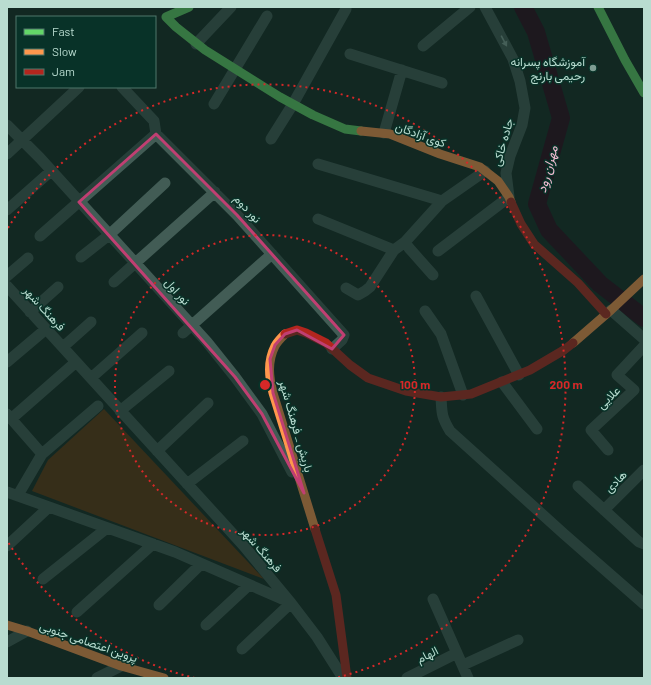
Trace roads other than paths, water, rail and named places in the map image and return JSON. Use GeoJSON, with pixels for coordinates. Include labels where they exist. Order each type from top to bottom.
{"type":"FeatureCollection","features":[{"type":"Feature","properties":{"kind":"main road","name":"کوی آزادگان"},"geometry":{"type":"LineString","coordinates":[[189,7],[166,17],[196,44],[313,115],[345,129],[390,134],[440,154],[480,167],[498,181],[509,197],[520,224],[534,244],[609,312]]}},
{"type":"Feature","properties":{"kind":"main road"},"geometry":{"type":"LineString","coordinates":[[598,7],[644,93]]}},
{"type":"Feature","properties":{"kind":"main road","name":"باریش _ فرهنگ شهر"},"geometry":{"type":"LineString","coordinates":[[347,678],[336,595],[273,393],[269,375],[270,359],[275,345],[285,334],[297,330],[326,342],[350,365],[368,378],[406,392],[441,397],[471,394],[530,370],[564,350],[609,312],[644,279]]}},
{"type":"Feature","properties":{"kind":"main road","name":"پروین اعتصامی جنوبی"},"geometry":{"type":"LineString","coordinates":[[7,625],[121,666],[164,678]]}},
{"type":"Feature","properties":{"kind":"street"},"geometry":{"type":"LineString","coordinates":[[196,44],[231,7]]}},
{"type":"Feature","properties":{"kind":"street"},"geometry":{"type":"LineString","coordinates":[[423,46],[470,7]]}},
{"type":"Feature","properties":{"kind":"street","name":"جاده خاکی"},"geometry":{"type":"LineString","coordinates":[[485,7],[513,59],[520,81],[525,108],[522,125],[510,156],[506,174],[509,197]]}},
{"type":"Feature","properties":{"kind":"street"},"geometry":{"type":"LineString","coordinates":[[271,139],[293,104],[346,9]]}},
{"type":"Feature","properties":{"kind":"street"},"geometry":{"type":"LineString","coordinates":[[214,104],[267,16]]}},
{"type":"Feature","properties":{"kind":"street"},"geometry":{"type":"LineString","coordinates":[[350,54],[442,83]]}},
{"type":"Feature","properties":{"kind":"street"},"geometry":{"type":"LineString","coordinates":[[384,133],[402,70]]}},
{"type":"Feature","properties":{"kind":"street"},"geometry":{"type":"LineString","coordinates":[[7,154],[78,88]]}},
{"type":"Feature","properties":{"kind":"street","name":"نور دوم"},"geometry":{"type":"LineString","coordinates":[[123,88],[154,121],[156,134],[238,214],[344,335],[342,340],[332,348]]}},
{"type":"Feature","properties":{"kind":"street","name":"نور اول"},"geometry":{"type":"LineString","coordinates":[[7,125],[192,325],[235,376],[262,414],[304,493]]}},
{"type":"Feature","properties":{"kind":"street"},"geometry":{"type":"LineString","coordinates":[[40,236],[156,134]]}},
{"type":"Feature","properties":{"kind":"street"},"geometry":{"type":"LineString","coordinates":[[318,164],[442,201]]}},
{"type":"Feature","properties":{"kind":"street"},"geometry":{"type":"LineString","coordinates":[[7,210],[51,171]]}},
{"type":"Feature","properties":{"kind":"street"},"geometry":{"type":"LineString","coordinates":[[346,288],[358,295],[370,287],[394,250],[405,242],[442,201],[485,171]]}},
{"type":"Feature","properties":{"kind":"street"},"geometry":{"type":"LineString","coordinates":[[81,257],[109,235],[165,182]]}},
{"type":"Feature","properties":{"kind":"street"},"geometry":{"type":"LineString","coordinates":[[114,282],[215,192]]}},
{"type":"Feature","properties":{"kind":"street"},"geometry":{"type":"LineString","coordinates":[[438,251],[509,197]]}},
{"type":"Feature","properties":{"kind":"street"},"geometry":{"type":"LineString","coordinates":[[318,219],[394,250]]}},
{"type":"Feature","properties":{"kind":"street"},"geometry":{"type":"LineString","coordinates":[[405,242],[433,275]]}},
{"type":"Feature","properties":{"kind":"street"},"geometry":{"type":"LineString","coordinates":[[183,333],[272,254]]}},
{"type":"Feature","properties":{"kind":"street"},"geometry":{"type":"LineString","coordinates":[[7,276],[28,258]]}},
{"type":"Feature","properties":{"kind":"street"},"geometry":{"type":"LineString","coordinates":[[30,312],[58,287]]}},
{"type":"Feature","properties":{"kind":"street","name":"فرهنگ شهر"},"geometry":{"type":"LineString","coordinates":[[9,291],[63,347],[243,545],[317,637],[343,678]]}},
{"type":"Feature","properties":{"kind":"street"},"geometry":{"type":"LineString","coordinates":[[476,296],[519,375]]}},
{"type":"Feature","properties":{"kind":"street"},"geometry":{"type":"LineString","coordinates":[[425,311],[441,334],[463,395]]}},
{"type":"Feature","properties":{"kind":"street"},"geometry":{"type":"LineString","coordinates":[[609,312],[644,339]]}},
{"type":"Feature","properties":{"kind":"street"},"geometry":{"type":"LineString","coordinates":[[63,347],[91,322]]}},
{"type":"Feature","properties":{"kind":"street"},"geometry":{"type":"LineString","coordinates":[[7,362],[46,329]]}},
{"type":"Feature","properties":{"kind":"street"},"geometry":{"type":"LineString","coordinates":[[91,378],[142,333]]}},
{"type":"Feature","properties":{"kind":"street","name":"علایی"},"geometry":{"type":"LineString","coordinates":[[608,450],[591,430],[634,390],[617,375],[644,346]]}},
{"type":"Feature","properties":{"kind":"street"},"geometry":{"type":"LineString","coordinates":[[42,454],[9,416],[76,362]]}},
{"type":"Feature","properties":{"kind":"street"},"geometry":{"type":"LineString","coordinates":[[120,411],[169,371]]}},
{"type":"Feature","properties":{"kind":"street"},"geometry":{"type":"LineString","coordinates":[[502,382],[537,430]]}},
{"type":"Feature","properties":{"kind":"street"},"geometry":{"type":"LineString","coordinates":[[441,397],[442,414],[444,421],[450,430],[564,534],[644,604]]}},
{"type":"Feature","properties":{"kind":"street"},"geometry":{"type":"LineString","coordinates":[[157,451],[208,403]]}},
{"type":"Feature","properties":{"kind":"street"},"geometry":{"type":"LineString","coordinates":[[18,495],[42,454],[98,406]]}},
{"type":"Feature","properties":{"kind":"street"},"geometry":{"type":"LineString","coordinates":[[187,484],[243,441]]}},
{"type":"Feature","properties":{"kind":"street","name":"هادی"},"geometry":{"type":"LineString","coordinates":[[604,510],[644,470]]}},
{"type":"Feature","properties":{"kind":"street"},"geometry":{"type":"LineString","coordinates":[[578,486],[639,542],[644,544]]}},
{"type":"Feature","properties":{"kind":"street"},"geometry":{"type":"LineString","coordinates":[[7,492],[175,552],[291,603],[242,648]]}},
{"type":"Feature","properties":{"kind":"street"},"geometry":{"type":"LineString","coordinates":[[7,546],[49,506]]}},
{"type":"Feature","properties":{"kind":"street"},"geometry":{"type":"LineString","coordinates":[[43,579],[107,528]]}},
{"type":"Feature","properties":{"kind":"street"},"geometry":{"type":"LineString","coordinates":[[77,612],[153,544]]}},
{"type":"Feature","properties":{"kind":"street"},"geometry":{"type":"LineString","coordinates":[[158,605],[201,564]]}},
{"type":"Feature","properties":{"kind":"street"},"geometry":{"type":"LineString","coordinates":[[206,625],[249,584]]}},
{"type":"Feature","properties":{"kind":"street"},"geometry":{"type":"LineString","coordinates":[[433,599],[468,678]]}},
{"type":"Feature","properties":{"kind":"street"},"geometry":{"type":"LineString","coordinates":[[7,642],[27,631]]}},
{"type":"Feature","properties":{"kind":"street"},"geometry":{"type":"LineString","coordinates":[[463,665],[518,640]]}},
{"type":"Feature","properties":{"kind":"street","name":"الهام"},"geometry":{"type":"LineString","coordinates":[[407,678],[457,653]]}},
{"type":"Feature","properties":{"kind":"street"},"geometry":{"type":"LineString","coordinates":[[97,678],[121,666]]}},
{"type":"Feature","properties":{"kind":"waterway","name":"مهران رود"},"geometry":{"type":"LineString","coordinates":[[523,7],[536,32],[561,118],[537,204],[549,230],[600,284],[644,318]]}},
{"type":"Feature","properties":{"kind":"place","name":"آموزشگاه پسرانه رحیمی بارنج"},"geometry":{"type":"Point","coordinates":[593,68]}}]}
